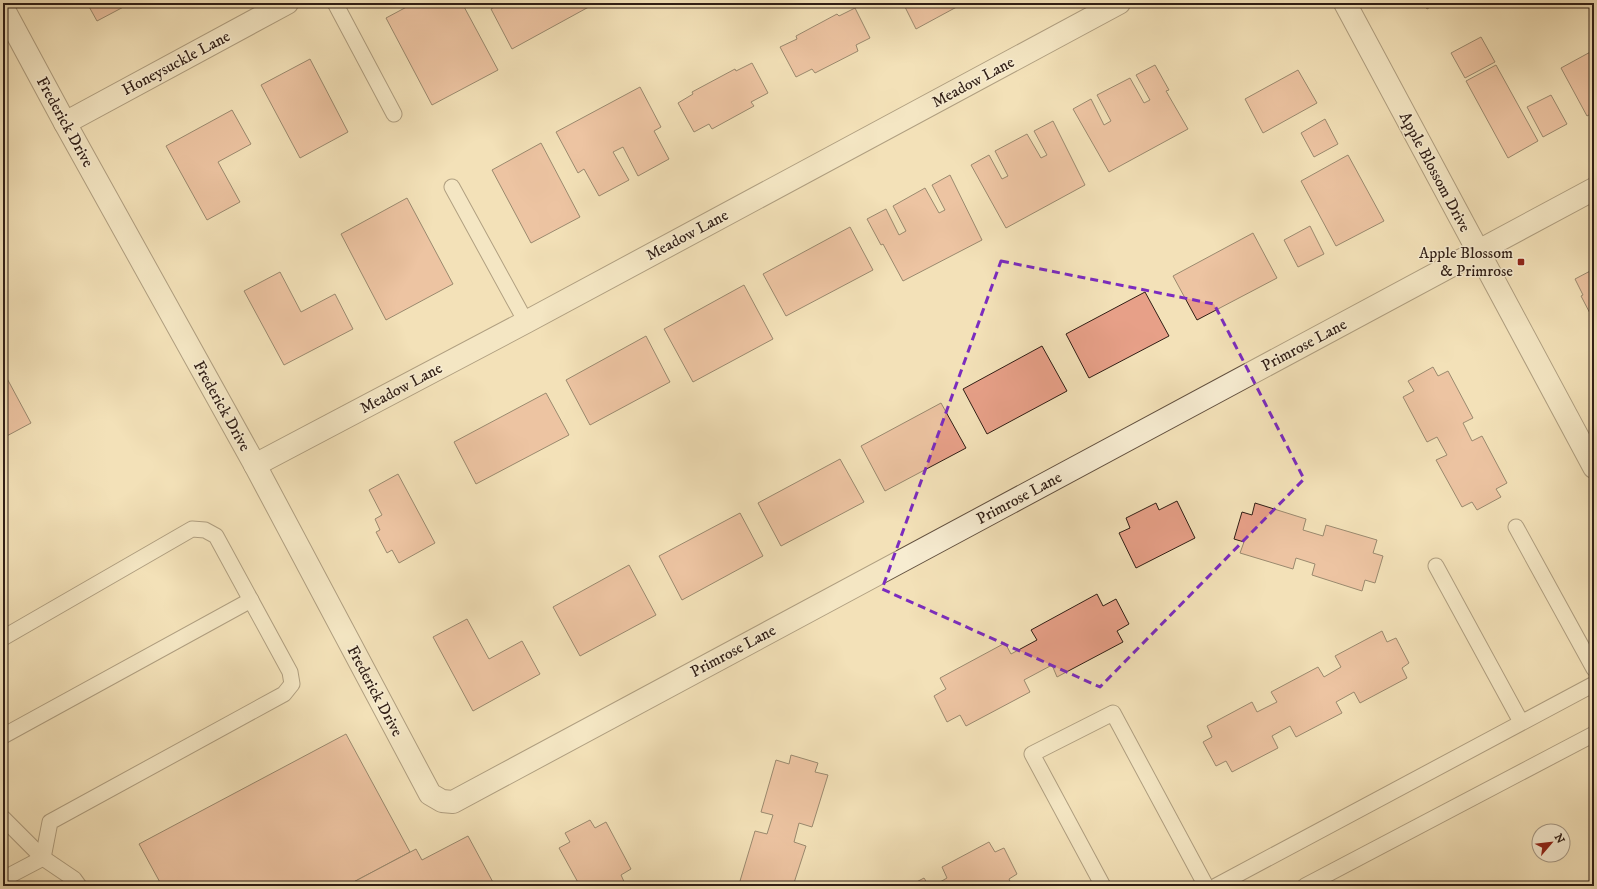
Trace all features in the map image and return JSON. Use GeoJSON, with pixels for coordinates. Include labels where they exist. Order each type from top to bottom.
{"type":"FeatureCollection","features":[{"type":"Feature","properties":{"kind":"street","name":"Honeysuckle Lane"},"geometry":{"type":"LineString","coordinates":[[65,123],[288,3]]}},
{"type":"Feature","properties":{"kind":"street","name":"Meadow Lane"},"geometry":{"type":"LineString","coordinates":[[255,465],[526,322],[1119,3]]}},
{"type":"Feature","properties":{"kind":"street","name":"Apple Blossom Drive"},"geometry":{"type":"LineString","coordinates":[[1345,3],[1594,467]]}},
{"type":"Feature","properties":{"kind":"street","name":"Frederick Drive"},"geometry":{"type":"LineString","coordinates":[[3,8],[65,123],[255,465],[430,794],[442,801]]}},
{"type":"Feature","properties":{"kind":"street","name":"Primrose Lane"},"geometry":{"type":"LineString","coordinates":[[442,801],[453,802],[1594,189]]}},
{"type":"Feature","properties":{"kind":"lane"},"geometry":{"type":"LineString","coordinates":[[334,3],[394,114]]}},
{"type":"Feature","properties":{"kind":"lane"},"geometry":{"type":"LineString","coordinates":[[452,187],[526,322]]}},
{"type":"Feature","properties":{"kind":"lane"},"geometry":{"type":"LineString","coordinates":[[1516,527],[1594,669]]}},
{"type":"Feature","properties":{"kind":"lane"},"geometry":{"type":"LineString","coordinates":[[3,638],[192,529],[205,530],[216,536],[290,672],[292,684],[284,694],[50,822],[43,858]]}},
{"type":"Feature","properties":{"kind":"lane"},"geometry":{"type":"LineString","coordinates":[[1436,566],[1521,722]]}},
{"type":"Feature","properties":{"kind":"lane"},"geometry":{"type":"LineString","coordinates":[[3,736],[251,600]]}},
{"type":"Feature","properties":{"kind":"lane"},"geometry":{"type":"LineString","coordinates":[[1216,886],[1594,684]]}},
{"type":"Feature","properties":{"kind":"lane"},"geometry":{"type":"LineString","coordinates":[[1103,886],[1032,754],[1113,713],[1206,886]]}},
{"type":"Feature","properties":{"kind":"lane"},"geometry":{"type":"LineString","coordinates":[[1305,886],[1594,734]]}},
{"type":"Feature","properties":{"kind":"lane"},"geometry":{"type":"LineString","coordinates":[[3,818],[43,858],[74,879],[79,886]]}},
{"type":"Feature","properties":{"kind":"lane"},"geometry":{"type":"LineString","coordinates":[[3,879],[43,858]]}},
{"type":"Feature","properties":{"kind":"highlighted area"},"geometry":{"type":"Polygon","coordinates":[[[1001,261],[1214,304],[1304,479],[1100,687],[882,589],[1001,261]]]}},
{"type":"Feature","properties":{"kind":"building"},"geometry":{"type":"Polygon","coordinates":[[[87,3],[131,3],[97,21],[87,3]]]}},
{"type":"Feature","properties":{"kind":"building"},"geometry":{"type":"Polygon","coordinates":[[[414,3],[462,3],[498,70],[432,105],[386,18],[414,3]]]}},
{"type":"Feature","properties":{"kind":"building"},"geometry":{"type":"Polygon","coordinates":[[[497,3],[596,3],[512,49],[491,9],[498,5],[497,3]]]}},
{"type":"Feature","properties":{"kind":"building"},"geometry":{"type":"Polygon","coordinates":[[[903,3],[964,3],[916,29],[903,3]]]}},
{"type":"Feature","properties":{"kind":"building"},"geometry":{"type":"Polygon","coordinates":[[[1423,3],[1437,3],[1427,9],[1423,3]]]}},
{"type":"Feature","properties":{"kind":"building"},"geometry":{"type":"Polygon","coordinates":[[[855,8],[870,38],[856,45],[858,51],[815,73],[812,69],[796,77],[780,47],[797,39],[796,36],[837,14],[839,16],[855,8]]]}},
{"type":"Feature","properties":{"kind":"building"},"geometry":{"type":"Polygon","coordinates":[[[1481,37],[1495,62],[1465,78],[1451,53],[1481,37]]]}},
{"type":"Feature","properties":{"kind":"building"},"geometry":{"type":"Polygon","coordinates":[[[1594,50],[1594,112],[1587,116],[1561,68],[1594,50]]]}},
{"type":"Feature","properties":{"kind":"building"},"geometry":{"type":"Polygon","coordinates":[[[310,59],[348,132],[300,158],[261,85],[310,59]]]}},
{"type":"Feature","properties":{"kind":"building"},"geometry":{"type":"Polygon","coordinates":[[[752,63],[768,93],[751,102],[754,106],[712,129],[709,124],[694,132],[678,103],[693,94],[692,92],[735,69],[736,71],[752,63]]]}},
{"type":"Feature","properties":{"kind":"building"},"geometry":{"type":"Polygon","coordinates":[[[1155,65],[1169,90],[1166,91],[1188,129],[1109,172],[1073,109],[1091,99],[1104,125],[1111,121],[1097,95],[1130,78],[1144,103],[1150,100],[1136,75],[1155,65]]]}},
{"type":"Feature","properties":{"kind":"building"},"geometry":{"type":"Polygon","coordinates":[[[1496,65],[1538,141],[1508,158],[1466,81],[1496,65]]]}},
{"type":"Feature","properties":{"kind":"building"},"geometry":{"type":"Polygon","coordinates":[[[1298,70],[1317,103],[1263,133],[1245,99],[1298,70]]]}},
{"type":"Feature","properties":{"kind":"building"},"geometry":{"type":"Polygon","coordinates":[[[640,87],[661,127],[654,131],[669,159],[638,176],[623,147],[613,152],[629,180],[599,196],[584,169],[578,173],[556,132],[640,87]]]}},
{"type":"Feature","properties":{"kind":"building"},"geometry":{"type":"Polygon","coordinates":[[[1551,95],[1567,124],[1543,137],[1527,107],[1551,95]]]}},
{"type":"Feature","properties":{"kind":"building"},"geometry":{"type":"Polygon","coordinates":[[[232,110],[251,144],[218,162],[240,202],[207,220],[166,146],[232,110]]]}},
{"type":"Feature","properties":{"kind":"building"},"geometry":{"type":"Polygon","coordinates":[[[1325,119],[1338,144],[1314,157],[1301,133],[1325,119]]]}},
{"type":"Feature","properties":{"kind":"building"},"geometry":{"type":"Polygon","coordinates":[[[1053,121],[1085,185],[1006,228],[971,165],[989,155],[1002,179],[1008,176],[995,151],[1027,134],[1041,158],[1047,155],[1034,131],[1053,121]]]}},
{"type":"Feature","properties":{"kind":"building"},"geometry":{"type":"Polygon","coordinates":[[[541,143],[580,217],[531,243],[492,170],[541,143]]]}},
{"type":"Feature","properties":{"kind":"building"},"geometry":{"type":"Polygon","coordinates":[[[1348,155],[1384,221],[1336,246],[1301,181],[1348,155]]]}},
{"type":"Feature","properties":{"kind":"building"},"geometry":{"type":"Polygon","coordinates":[[[950,175],[982,240],[903,281],[883,244],[881,245],[867,219],[886,209],[899,235],[906,231],[893,206],[925,188],[939,213],[945,210],[932,185],[950,175]]]}},
{"type":"Feature","properties":{"kind":"building"},"geometry":{"type":"Polygon","coordinates":[[[407,198],[453,284],[386,320],[341,234],[407,198]]]}},
{"type":"Feature","properties":{"kind":"building"},"geometry":{"type":"Polygon","coordinates":[[[1310,226],[1324,254],[1298,267],[1284,240],[1310,226]]]}},
{"type":"Feature","properties":{"kind":"building"},"geometry":{"type":"Polygon","coordinates":[[[850,227],[873,270],[786,316],[763,274],[850,227]]]}},
{"type":"Feature","properties":{"kind":"building"},"geometry":{"type":"Polygon","coordinates":[[[1253,233],[1277,278],[1197,320],[1173,276],[1253,233]]]}},
{"type":"Feature","properties":{"kind":"building"},"geometry":{"type":"Polygon","coordinates":[[[1594,269],[1594,321],[1581,296],[1583,295],[1575,279],[1594,269]]]}},
{"type":"Feature","properties":{"kind":"building"},"geometry":{"type":"Polygon","coordinates":[[[280,272],[301,312],[335,294],[353,329],[284,365],[244,291],[280,272]]]}},
{"type":"Feature","properties":{"kind":"building"},"geometry":{"type":"Polygon","coordinates":[[[744,285],[773,339],[693,382],[664,329],[744,285]]]}},
{"type":"Feature","properties":{"kind":"building"},"geometry":{"type":"Polygon","coordinates":[[[1145,292],[1169,336],[1089,378],[1066,334],[1145,292]]]}},
{"type":"Feature","properties":{"kind":"building"},"geometry":{"type":"Polygon","coordinates":[[[646,336],[670,382],[590,425],[566,380],[646,336]]]}},
{"type":"Feature","properties":{"kind":"building"},"geometry":{"type":"Polygon","coordinates":[[[1042,346],[1067,391],[987,434],[963,389],[1042,346]]]}},
{"type":"Feature","properties":{"kind":"building"},"geometry":{"type":"Polygon","coordinates":[[[1433,367],[1438,376],[1448,371],[1473,418],[1463,423],[1472,441],[1482,436],[1507,483],[1496,489],[1501,497],[1477,510],[1472,502],[1462,507],[1436,460],[1447,455],[1437,437],[1427,442],[1403,397],[1414,391],[1408,381],[1433,367]]]}},
{"type":"Feature","properties":{"kind":"building"},"geometry":{"type":"Polygon","coordinates":[[[3,371],[31,423],[3,438],[3,371]]]}},
{"type":"Feature","properties":{"kind":"building"},"geometry":{"type":"Polygon","coordinates":[[[546,393],[569,435],[476,484],[454,442],[546,393]]]}},
{"type":"Feature","properties":{"kind":"building"},"geometry":{"type":"Polygon","coordinates":[[[941,403],[966,448],[885,491],[861,446],[941,403]]]}},
{"type":"Feature","properties":{"kind":"building"},"geometry":{"type":"Polygon","coordinates":[[[840,459],[864,502],[781,546],[758,503],[840,459]]]}},
{"type":"Feature","properties":{"kind":"building"},"geometry":{"type":"Polygon","coordinates":[[[398,474],[435,543],[399,563],[392,550],[387,553],[376,532],[380,530],[375,519],[382,515],[369,490],[398,474]]]}},
{"type":"Feature","properties":{"kind":"building"},"geometry":{"type":"Polygon","coordinates":[[[1177,501],[1195,538],[1136,568],[1119,533],[1130,528],[1126,518],[1156,503],[1159,510],[1177,501]]]}},
{"type":"Feature","properties":{"kind":"building"},"geometry":{"type":"Polygon","coordinates":[[[1255,503],[1306,519],[1303,530],[1323,536],[1326,525],[1377,540],[1373,553],[1383,556],[1375,583],[1365,580],[1362,591],[1312,575],[1315,564],[1296,558],[1293,569],[1240,553],[1244,542],[1234,539],[1242,512],[1252,515],[1255,503]]]}},
{"type":"Feature","properties":{"kind":"building"},"geometry":{"type":"Polygon","coordinates":[[[740,513],[763,556],[682,600],[659,556],[740,513]]]}},
{"type":"Feature","properties":{"kind":"building"},"geometry":{"type":"Polygon","coordinates":[[[629,565],[656,615],[580,656],[553,607],[629,565]]]}},
{"type":"Feature","properties":{"kind":"building"},"geometry":{"type":"Polygon","coordinates":[[[1097,594],[1103,606],[1116,599],[1129,624],[1117,631],[1123,642],[1057,677],[1052,665],[1024,680],[1030,692],[966,726],[960,715],[947,722],[934,696],[946,689],[940,678],[1005,643],[1011,654],[1037,640],[1031,630],[1097,594]]]}},
{"type":"Feature","properties":{"kind":"building"},"geometry":{"type":"Polygon","coordinates":[[[467,619],[489,659],[522,641],[540,674],[473,711],[433,637],[467,619]]]}},
{"type":"Feature","properties":{"kind":"building"},"geometry":{"type":"Polygon","coordinates":[[[1382,631],[1387,642],[1396,638],[1409,663],[1402,668],[1407,678],[1360,703],[1354,692],[1336,702],[1342,713],[1296,737],[1290,726],[1272,736],[1278,748],[1232,772],[1226,761],[1216,766],[1203,742],[1212,737],[1207,726],[1252,702],[1257,712],[1277,702],[1271,692],[1318,667],[1324,677],[1341,667],[1335,656],[1382,631]]]}},
{"type":"Feature","properties":{"kind":"building"},"geometry":{"type":"Polygon","coordinates":[[[346,734],[410,852],[346,886],[162,886],[139,844],[346,734]]]}},
{"type":"Feature","properties":{"kind":"building"},"geometry":{"type":"Polygon","coordinates":[[[791,755],[818,763],[815,772],[828,775],[812,827],[799,823],[794,842],[806,846],[793,886],[751,886],[740,881],[755,831],[767,834],[773,815],[761,812],[776,760],[789,764],[791,755]]]}},
{"type":"Feature","properties":{"kind":"building"},"geometry":{"type":"Polygon","coordinates":[[[590,820],[595,828],[606,822],[631,869],[621,875],[626,886],[580,886],[559,848],[570,842],[565,833],[590,820]]]}},
{"type":"Feature","properties":{"kind":"building"},"geometry":{"type":"Polygon","coordinates":[[[468,836],[495,886],[346,886],[416,849],[422,860],[468,836]]]}},
{"type":"Feature","properties":{"kind":"building"},"geometry":{"type":"Polygon","coordinates":[[[989,842],[995,852],[1004,848],[1017,874],[1009,879],[1012,886],[933,886],[947,878],[942,867],[989,842]]]}},
{"type":"Feature","properties":{"kind":"building"},"geometry":{"type":"Polygon","coordinates":[[[924,878],[929,886],[909,886],[924,878]]]}},
{"type":"Feature","properties":{"kind":"place","name":"Apple Blossom & Primrose"},"geometry":{"type":"Point","coordinates":[1521,262]}}]}
